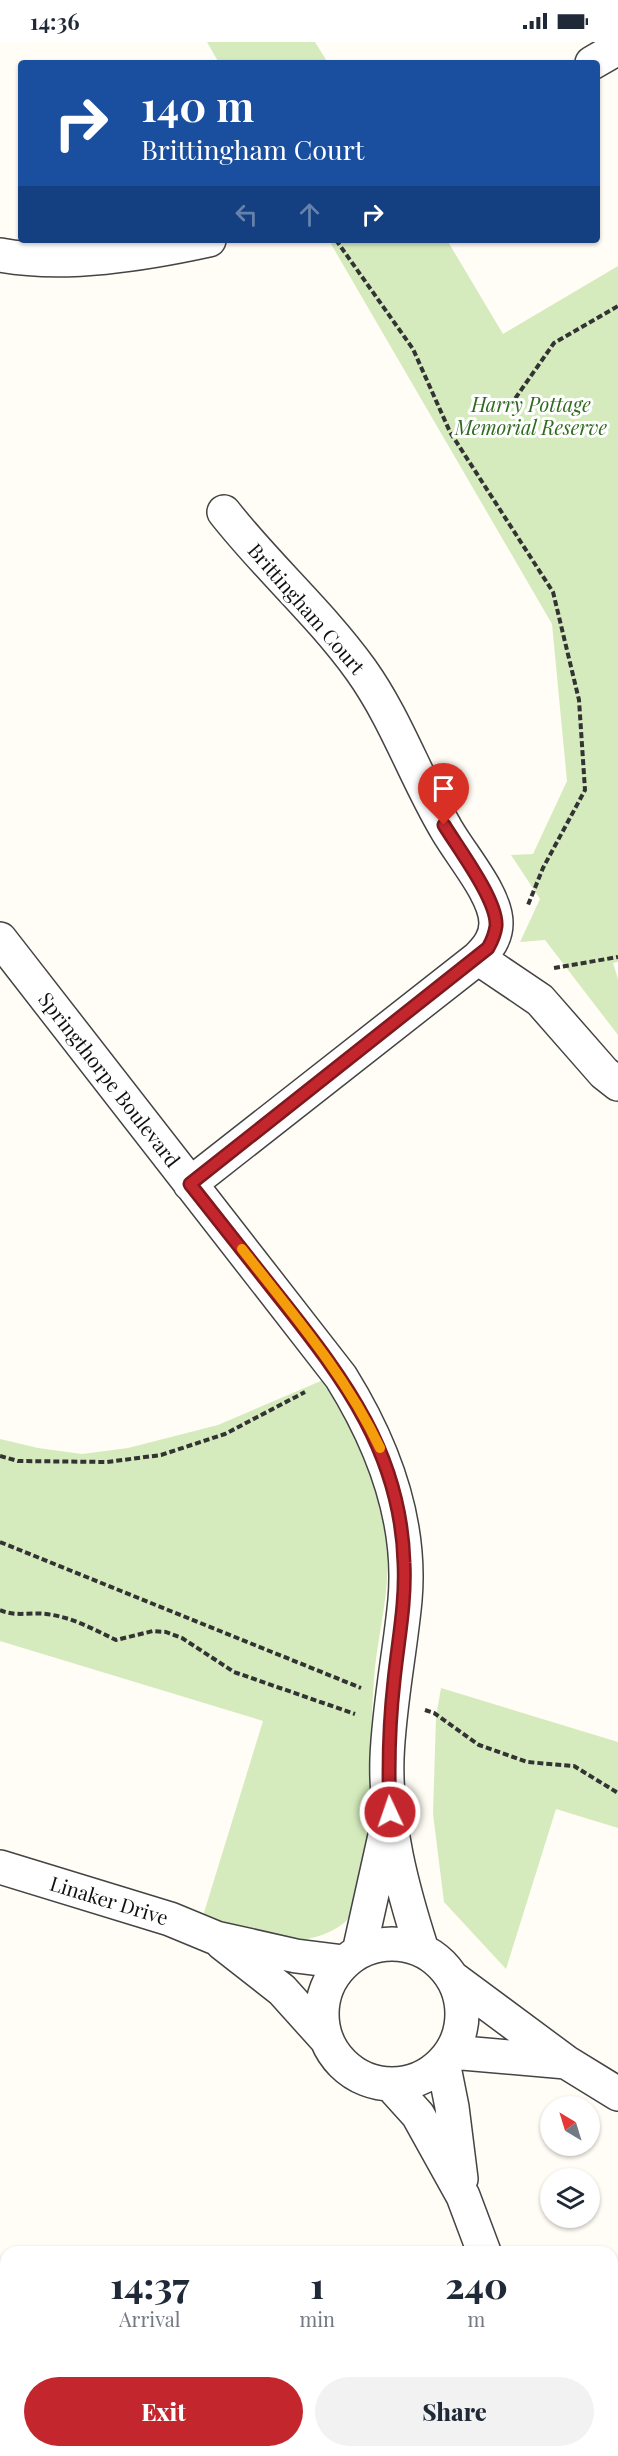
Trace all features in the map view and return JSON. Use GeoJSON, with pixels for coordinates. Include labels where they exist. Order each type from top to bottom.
{"type":"FeatureCollection","features":[{"type":"Feature","properties":{"kind":"street"},"geometry":{"type":"LineString","coordinates":[[597,60],[618,48]]}},
{"type":"Feature","properties":{"kind":"street"},"geometry":{"type":"LineString","coordinates":[[0,255],[19,259],[63,259],[127,254],[191,243]]}},
{"type":"Feature","properties":{"kind":"street","name":"Brittingham Court"},"geometry":{"type":"LineString","coordinates":[[190,1184],[478,958],[488,948],[496,925],[495,913],[480,883],[444,825],[385,708],[337,639],[274,572],[224,512]]}},
{"type":"Feature","properties":{"kind":"street","name":"Springthorpe Boulevard"},"geometry":{"type":"LineString","coordinates":[[0,939],[340,1377],[362,1412],[379,1447],[392,1484],[404,1561],[405,1599],[392,1698],[387,1760],[390,1812],[402,1884],[422,1950]]}},
{"type":"Feature","properties":{"kind":"street"},"geometry":{"type":"LineString","coordinates":[[478,958],[540,1000],[604,1073],[618,1084]]}},
{"type":"Feature","properties":{"kind":"street","name":"Springthorpe Boulevard"},"geometry":{"type":"LineString","coordinates":[[352,1957],[390,1812]]}},
{"type":"Feature","properties":{"kind":"street","name":"Linaker Drive"},"geometry":{"type":"LineString","coordinates":[[0,1867],[170,1919],[216,1938],[296,1956],[352,1957]]}},
{"type":"Feature","properties":{"kind":"street","name":"Linaker Drive"},"geometry":{"type":"LineString","coordinates":[[216,1938],[282,1990],[327,2040]]}},
{"type":"Feature","properties":{"kind":"street"},"geometry":{"type":"LineString","coordinates":[[454,1979],[460,1997],[462,2016],[459,2035],[447,2057],[419,2078],[390,2084],[370,2080],[352,2072],[337,2058],[327,2040],[322,2019],[324,1999],[332,1979],[352,1957],[380,1945],[401,1944],[422,1950],[440,1962],[454,1979],[566,2062],[618,2094]]}},
{"type":"Feature","properties":{"kind":"street"},"geometry":{"type":"LineString","coordinates":[[447,2057],[566,2062]]}},
{"type":"Feature","properties":{"kind":"street"},"geometry":{"type":"LineString","coordinates":[[447,2057],[463,2196]]}},
{"type":"Feature","properties":{"kind":"street"},"geometry":{"type":"LineString","coordinates":[[390,2084],[418,2115],[463,2196],[482,2246]]}},
{"type":"Feature","properties":{"kind":"path"},"geometry":{"type":"LineString","coordinates":[[338,243],[413,349],[450,432],[553,592],[579,700],[585,790],[543,868],[526,910]]}},
{"type":"Feature","properties":{"kind":"path"},"geometry":{"type":"LineString","coordinates":[[505,413],[554,343],[618,306]]}},
{"type":"Feature","properties":{"kind":"path"},"geometry":{"type":"LineString","coordinates":[[507,976],[618,957]]}},
{"type":"Feature","properties":{"kind":"path"},"geometry":{"type":"LineString","coordinates":[[0,1456],[18,1461],[107,1462],[161,1455],[225,1434],[305,1392]]}},
{"type":"Feature","properties":{"kind":"path"},"geometry":{"type":"LineString","coordinates":[[0,1542],[434,1713],[479,1745],[527,1762],[574,1766],[618,1793]]}},
{"type":"Feature","properties":{"kind":"path"},"geometry":{"type":"LineString","coordinates":[[0,1610],[23,1615],[44,1613],[76,1620],[116,1640],[153,1631],[166,1632],[182,1638],[234,1672],[355,1714]]}},
{"type":"Feature","properties":{"kind":"green space"},"geometry":{"type":"Polygon","coordinates":[[[207,42],[315,42],[326,60],[217,60],[207,42]]]}},
{"type":"Feature","properties":{"kind":"green space","name":"Harry Pottage Memorial Reserve"},"geometry":{"type":"Polygon","coordinates":[[[449,243],[503,334],[618,266],[618,962],[613,963],[618,979],[618,1035],[545,940],[520,942],[540,899],[511,855],[533,854],[567,781],[552,624],[331,244],[449,243]]]}},
{"type":"Feature","properties":{"kind":"green space"},"geometry":{"type":"Polygon","coordinates":[[[323,1380],[364,1458],[378,1500],[386,1544],[387,1578],[372,1706],[371,1848],[361,1892],[349,1918],[344,1923],[317,1937],[286,1942],[266,1941],[203,1916],[263,1721],[0,1641],[0,1439],[38,1448],[82,1454],[128,1448],[218,1425],[323,1380]]]}},
{"type":"Feature","properties":{"kind":"green space"},"geometry":{"type":"Polygon","coordinates":[[[441,1688],[618,1742],[618,1828],[556,1809],[506,1969],[444,1902],[433,1814],[436,1717],[441,1688]]]}},
{"type":"Feature","properties":{"kind":"slow traffic"},"geometry":{"type":"LineString","coordinates":[[242,1249],[340,1377],[362,1412],[380,1448]]}},
{"type":"Feature","properties":{"kind":"route"},"geometry":{"type":"LineString","coordinates":[[390,1812],[387,1760],[396,1657],[405,1599],[404,1561],[392,1484],[379,1447],[362,1412],[340,1377],[190,1184],[488,948],[496,925],[495,913],[480,883],[444,825]]}}]}
